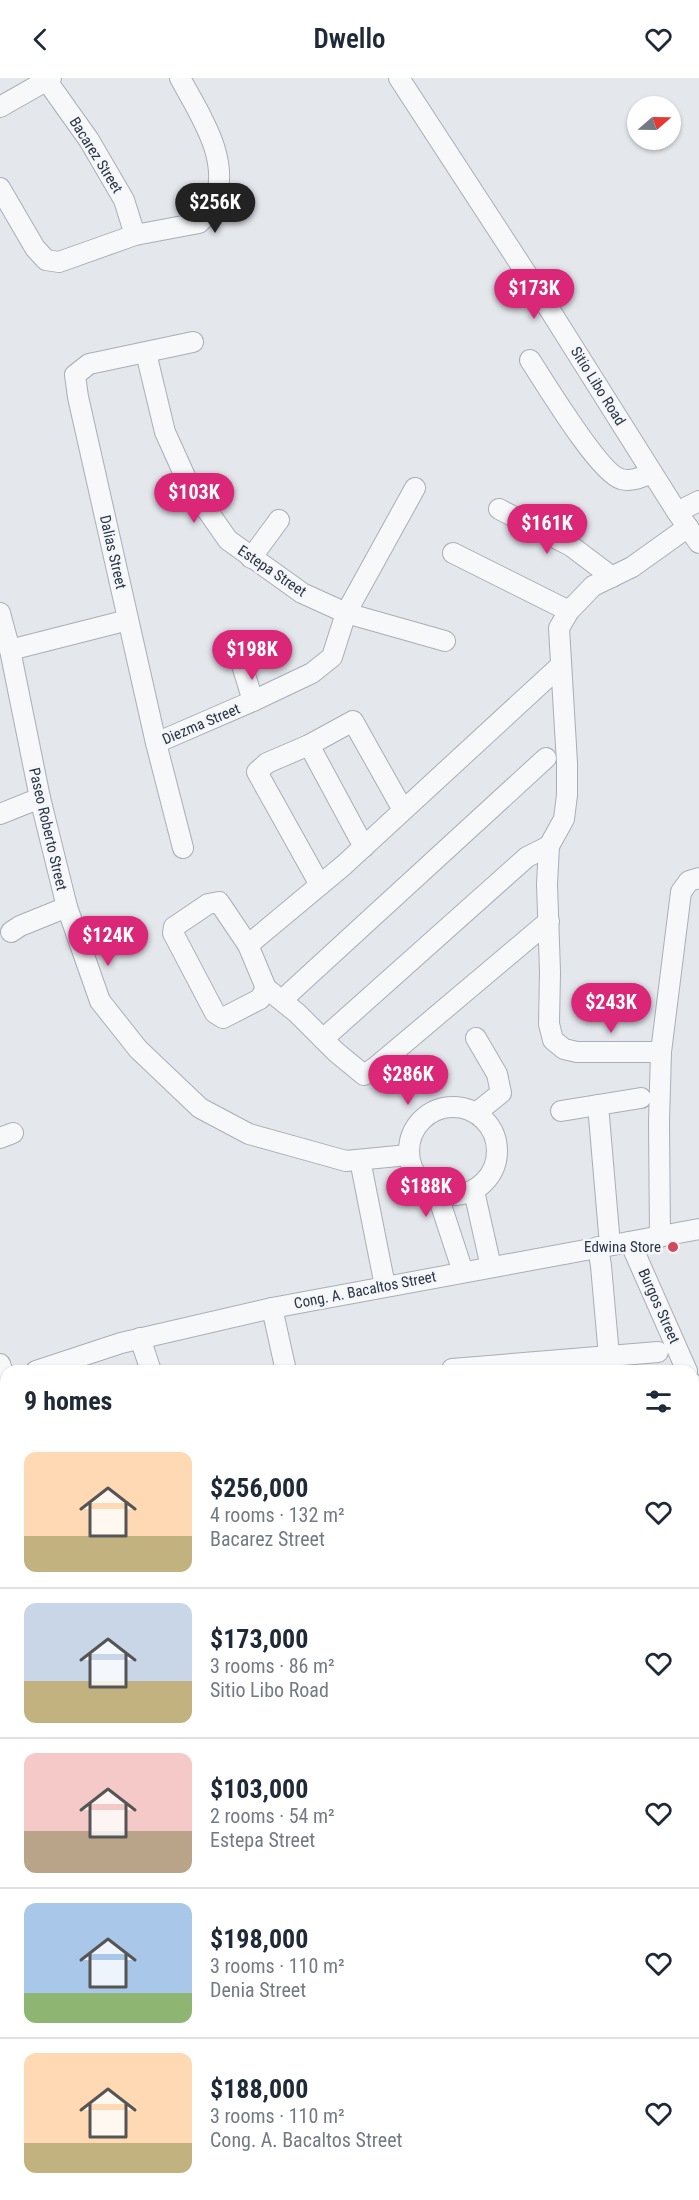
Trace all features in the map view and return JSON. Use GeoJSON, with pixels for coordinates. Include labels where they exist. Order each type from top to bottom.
{"type":"FeatureCollection","features":[{"type":"Feature","properties":{"kind":"street"},"geometry":{"type":"LineString","coordinates":[[0,189],[34,248],[46,260],[59,262],[135,235],[199,223],[213,207],[219,191],[219,172],[212,137],[180,78]]}},
{"type":"Feature","properties":{"kind":"street","name":"Sitio Libo Road"},"geometry":{"type":"LineString","coordinates":[[399,78],[688,527]]}},
{"type":"Feature","properties":{"kind":"street"},"geometry":{"type":"LineString","coordinates":[[0,107],[49,79]]}},
{"type":"Feature","properties":{"kind":"street","name":"Bacarez Street"},"geometry":{"type":"LineString","coordinates":[[49,79],[89,140],[124,200],[135,235]]}},
{"type":"Feature","properties":{"kind":"street","name":"Dalias Street"},"geometry":{"type":"LineString","coordinates":[[183,848],[156,743],[75,375],[89,364],[193,342]]}},
{"type":"Feature","properties":{"kind":"street","name":"Estepa Street"},"geometry":{"type":"LineString","coordinates":[[146,353],[165,432],[188,483],[228,540],[302,593],[346,613],[445,641]]}},
{"type":"Feature","properties":{"kind":"street"},"geometry":{"type":"LineString","coordinates":[[530,360],[597,459],[610,474],[631,481],[652,473]]}},
{"type":"Feature","properties":{"kind":"street"},"geometry":{"type":"LineString","coordinates":[[346,613],[415,488]]}},
{"type":"Feature","properties":{"kind":"street"},"geometry":{"type":"LineString","coordinates":[[661,1052],[583,1053],[564,1049],[553,1040],[549,1024],[547,884],[549,846],[564,819],[567,795],[559,628],[569,611],[593,586],[633,567],[688,527],[699,501]]}},
{"type":"Feature","properties":{"kind":"street"},"geometry":{"type":"LineString","coordinates":[[499,509],[571,546],[612,577]]}},
{"type":"Feature","properties":{"kind":"street"},"geometry":{"type":"LineString","coordinates":[[251,558],[279,520]]}},
{"type":"Feature","properties":{"kind":"street"},"geometry":{"type":"LineString","coordinates":[[453,553],[569,611]]}},
{"type":"Feature","properties":{"kind":"street","name":"Paseo Roberto Street"},"geometry":{"type":"LineString","coordinates":[[0,613],[10,650],[40,798],[67,907],[100,1001],[138,1049],[200,1108],[249,1134],[346,1161],[408,1155]]}},
{"type":"Feature","properties":{"kind":"street","name":"Diezma Street"},"geometry":{"type":"LineString","coordinates":[[156,743],[312,673],[332,657],[346,613]]}},
{"type":"Feature","properties":{"kind":"street"},"geometry":{"type":"LineString","coordinates":[[10,650],[128,620]]}},
{"type":"Feature","properties":{"kind":"street"},"geometry":{"type":"LineString","coordinates":[[238,652],[253,701]]}},
{"type":"Feature","properties":{"kind":"street"},"geometry":{"type":"LineString","coordinates":[[248,945],[364,847],[560,666]]}},
{"type":"Feature","properties":{"kind":"street"},"geometry":{"type":"LineString","coordinates":[[320,885],[257,772],[267,763],[309,745],[353,721],[403,810]]}},
{"type":"Feature","properties":{"kind":"street"},"geometry":{"type":"LineString","coordinates":[[309,745],[364,847]]}},
{"type":"Feature","properties":{"kind":"street"},"geometry":{"type":"LineString","coordinates":[[282,1000],[546,758]]}},
{"type":"Feature","properties":{"kind":"street"},"geometry":{"type":"LineString","coordinates":[[0,814],[40,798]]}},
{"type":"Feature","properties":{"kind":"street"},"geometry":{"type":"LineString","coordinates":[[323,1039],[500,880],[527,858],[549,846]]}},
{"type":"Feature","properties":{"kind":"street"},"geometry":{"type":"LineString","coordinates":[[660,1237],[661,1052],[681,892],[689,881],[699,878]]}},
{"type":"Feature","properties":{"kind":"street"},"geometry":{"type":"LineString","coordinates":[[266,988],[260,999],[223,1018],[215,1013],[173,933],[174,927],[208,904],[219,902],[248,945],[266,988],[364,1075],[549,921]]}},
{"type":"Feature","properties":{"kind":"street"},"geometry":{"type":"LineString","coordinates":[[11,932],[20,926],[67,907]]}},
{"type":"Feature","properties":{"kind":"street"},"geometry":{"type":"LineString","coordinates":[[476,1038],[497,1074],[501,1093],[476,1113]]}},
{"type":"Feature","properties":{"kind":"street"},"geometry":{"type":"LineString","coordinates":[[561,1111],[641,1098]]}},
{"type":"Feature","properties":{"kind":"street"},"geometry":{"type":"LineString","coordinates":[[598,1105],[609,1218],[604,1246],[609,1356]]}},
{"type":"Feature","properties":{"kind":"street"},"geometry":{"type":"LineString","coordinates":[[444,1107],[461,1107],[476,1113],[494,1133],[497,1146],[492,1172],[474,1191],[456,1196],[437,1193],[423,1184],[413,1171],[408,1155],[410,1139],[417,1124],[429,1113],[444,1107]]}},
{"type":"Feature","properties":{"kind":"street"},"geometry":{"type":"LineString","coordinates":[[360,1160],[385,1286]]}},
{"type":"Feature","properties":{"kind":"street"},"geometry":{"type":"LineString","coordinates":[[474,1191],[491,1267]]}},
{"type":"Feature","properties":{"kind":"street"},"geometry":{"type":"LineString","coordinates":[[437,1193],[463,1272]]}},
{"type":"Feature","properties":{"kind":"street","name":"Cong. A. Bacaltos Street"},"geometry":{"type":"LineString","coordinates":[[54,1365],[121,1342],[272,1308],[699,1229]]}},
{"type":"Feature","properties":{"kind":"street","name":"Burgos Street"},"geometry":{"type":"LineString","coordinates":[[630,1242],[684,1365]]}},
{"type":"Feature","properties":{"kind":"street"},"geometry":{"type":"LineString","coordinates":[[272,1308],[285,1365]]}},
{"type":"Feature","properties":{"kind":"street"},"geometry":{"type":"LineString","coordinates":[[140,1338],[149,1365]]}},
{"type":"Feature","properties":{"kind":"street"},"geometry":{"type":"LineString","coordinates":[[575,1365],[609,1356],[658,1352]]}},
{"type":"Feature","properties":{"kind":"place","name":"Edwina Store"},"geometry":{"type":"Point","coordinates":[673,1247]}}]}
